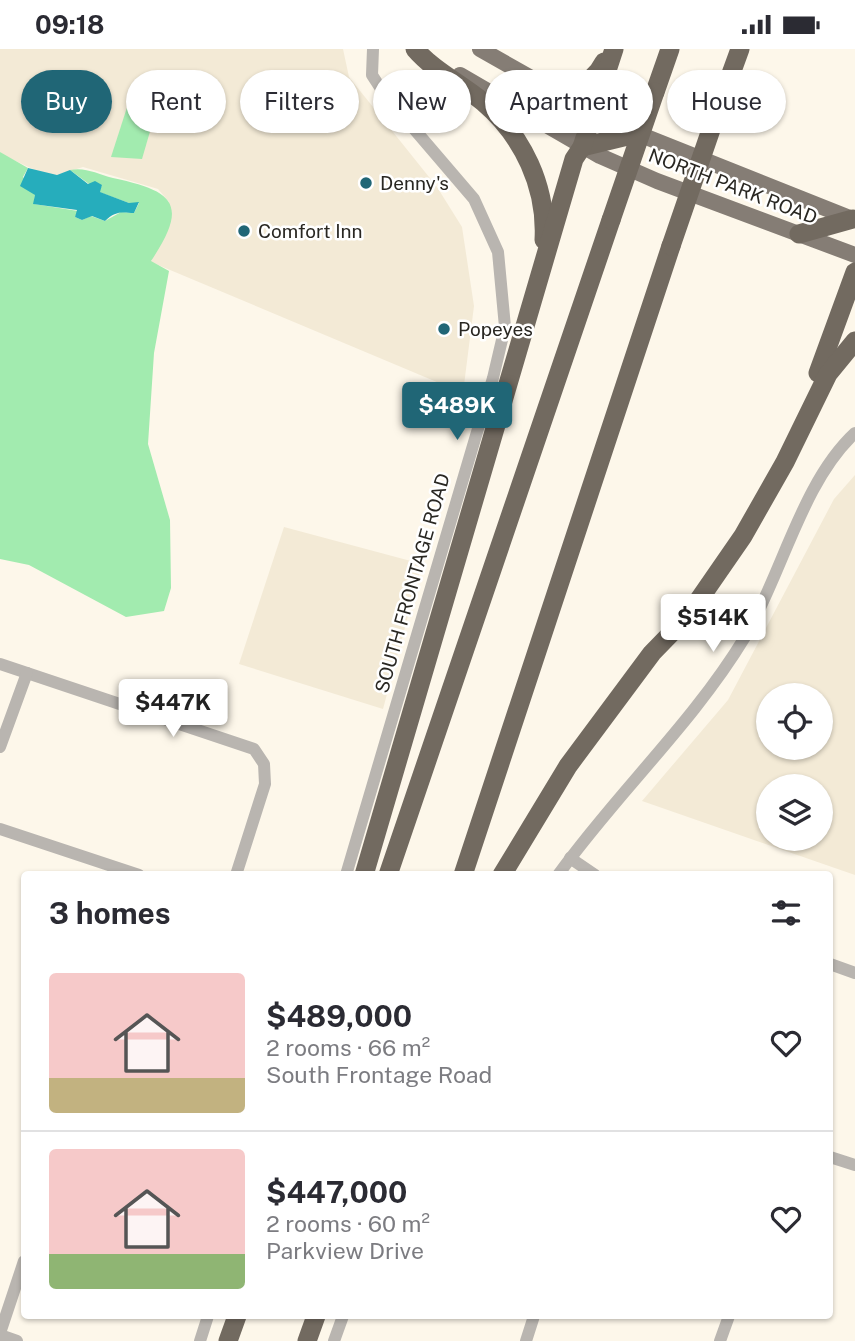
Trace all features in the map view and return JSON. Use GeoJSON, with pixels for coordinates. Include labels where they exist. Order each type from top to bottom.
{"type":"FeatureCollection","features":[{"type":"Feature","properties":{"kind":"highway"},"geometry":{"type":"LineString","coordinates":[[415,49],[429,65],[482,101],[508,128],[522,148],[542,202],[543,262]]}},
{"type":"Feature","properties":{"kind":"highway"},"geometry":{"type":"LineString","coordinates":[[601,70],[613,49]]}},
{"type":"Feature","properties":{"kind":"highway"},"geometry":{"type":"LineString","coordinates":[[607,70],[613,49]]}},
{"type":"Feature","properties":{"kind":"highway"},"geometry":{"type":"LineString","coordinates":[[388,871],[670,49]]}},
{"type":"Feature","properties":{"kind":"highway"},"geometry":{"type":"LineString","coordinates":[[464,871],[671,246],[740,49]]}},
{"type":"Feature","properties":{"kind":"highway"},"geometry":{"type":"LineString","coordinates":[[365,871],[543,262],[574,159],[582,148],[587,133]]}},
{"type":"Feature","properties":{"kind":"highway"},"geometry":{"type":"LineString","coordinates":[[582,148],[636,134]]}},
{"type":"Feature","properties":{"kind":"highway"},"geometry":{"type":"LineString","coordinates":[[799,234],[854,220]]}},
{"type":"Feature","properties":{"kind":"highway"},"geometry":{"type":"LineString","coordinates":[[504,871],[568,766],[662,643],[737,534],[784,451],[826,356],[855,272]]}},
{"type":"Feature","properties":{"kind":"highway"},"geometry":{"type":"LineString","coordinates":[[662,643],[687,617],[743,536],[785,462],[828,374],[855,341]]}},
{"type":"Feature","properties":{"kind":"highway"},"geometry":{"type":"LineString","coordinates":[[226,1341],[230,1319]]}},
{"type":"Feature","properties":{"kind":"highway"},"geometry":{"type":"LineString","coordinates":[[226,1341],[236,1319]]}},
{"type":"Feature","properties":{"kind":"highway"},"geometry":{"type":"LineString","coordinates":[[307,1341],[315,1319]]}},
{"type":"Feature","properties":{"kind":"main road","name":"NORTH PARK ROAD"},"geometry":{"type":"LineString","coordinates":[[415,49],[582,148],[657,181],[855,255]]}},
{"type":"Feature","properties":{"kind":"main road","name":"NORTH PARK ROAD"},"geometry":{"type":"LineString","coordinates":[[480,49],[514,70]]}},
{"type":"Feature","properties":{"kind":"main road","name":"NORTH PARK ROAD"},"geometry":{"type":"LineString","coordinates":[[636,134],[854,220]]}},
{"type":"Feature","properties":{"kind":"street","name":"SOUTH FRONTAGE ROAD"},"geometry":{"type":"LineString","coordinates":[[347,871],[493,378],[505,327],[498,252],[474,199],[385,95],[372,75],[373,49]]}},
{"type":"Feature","properties":{"kind":"street"},"geometry":{"type":"LineString","coordinates":[[561,871],[694,707],[737,648],[765,600],[824,469],[855,433]]}},
{"type":"Feature","properties":{"kind":"street"},"geometry":{"type":"LineString","coordinates":[[0,664],[254,749],[264,764],[265,784],[237,871]]}},
{"type":"Feature","properties":{"kind":"street"},"geometry":{"type":"LineString","coordinates":[[0,747],[27,673]]}},
{"type":"Feature","properties":{"kind":"street"},"geometry":{"type":"LineString","coordinates":[[0,829],[127,871]]}},
{"type":"Feature","properties":{"kind":"street"},"geometry":{"type":"LineString","coordinates":[[570,858],[589,871]]}},
{"type":"Feature","properties":{"kind":"street"},"geometry":{"type":"LineString","coordinates":[[833,965],[855,973]]}},
{"type":"Feature","properties":{"kind":"street"},"geometry":{"type":"LineString","coordinates":[[833,1158],[855,1165]]}},
{"type":"Feature","properties":{"kind":"street"},"geometry":{"type":"LineString","coordinates":[[17,1341],[0,1334],[21,1270]]}},
{"type":"Feature","properties":{"kind":"street"},"geometry":{"type":"LineString","coordinates":[[200,1341],[207,1319]]}},
{"type":"Feature","properties":{"kind":"street"},"geometry":{"type":"LineString","coordinates":[[334,1341],[342,1319]]}},
{"type":"Feature","properties":{"kind":"street"},"geometry":{"type":"LineString","coordinates":[[526,1341],[533,1319]]}},
{"type":"Feature","properties":{"kind":"street"},"geometry":{"type":"LineString","coordinates":[[720,1341],[728,1319]]}},
{"type":"Feature","properties":{"kind":"shaded area"},"geometry":{"type":"Polygon","coordinates":[[[0,49],[343,49],[348,70],[240,70],[240,133],[359,133],[359,90],[373,107],[373,133],[394,133],[437,187],[462,227],[474,306],[463,393],[151,262],[169,202],[158,189],[83,167],[57,175],[39,172],[0,152],[0,49]]]}},
{"type":"Feature","properties":{"kind":"shaded area"},"geometry":{"type":"Polygon","coordinates":[[[855,475],[855,875],[786,851],[833,851],[833,774],[756,774],[756,841],[642,801],[728,700],[834,499],[855,475]]]}},
{"type":"Feature","properties":{"kind":"shaded area"},"geometry":{"type":"Polygon","coordinates":[[[284,527],[422,564],[383,709],[239,664],[284,527]]]}},
{"type":"Feature","properties":{"kind":"green space"},"geometry":{"type":"Polygon","coordinates":[[[126,110],[126,133],[150,133],[142,159],[111,157],[126,110]]]}},
{"type":"Feature","properties":{"kind":"green space"},"geometry":{"type":"Polygon","coordinates":[[[0,152],[28,168],[23,177],[35,195],[34,204],[78,211],[75,217],[82,220],[91,216],[105,221],[121,212],[134,213],[139,203],[129,203],[99,192],[102,185],[89,184],[70,170],[86,170],[150,188],[169,203],[172,213],[170,225],[151,261],[169,271],[154,353],[148,444],[170,520],[171,588],[164,611],[126,617],[29,565],[0,559],[0,152]]]}},
{"type":"Feature","properties":{"kind":"water"},"geometry":{"type":"Polygon","coordinates":[[[28,168],[57,175],[70,170],[88,184],[95,181],[102,185],[100,192],[129,203],[139,202],[134,213],[118,213],[105,221],[92,216],[82,220],[75,217],[77,210],[33,204],[35,195],[20,186],[28,168]]]}},
{"type":"Feature","properties":{"kind":"place","name":"Denny's"},"geometry":{"type":"Point","coordinates":[366,183]}},
{"type":"Feature","properties":{"kind":"place","name":"Comfort Inn"},"geometry":{"type":"Point","coordinates":[244,231]}},
{"type":"Feature","properties":{"kind":"place","name":"Popeyes"},"geometry":{"type":"Point","coordinates":[444,329]}}]}
